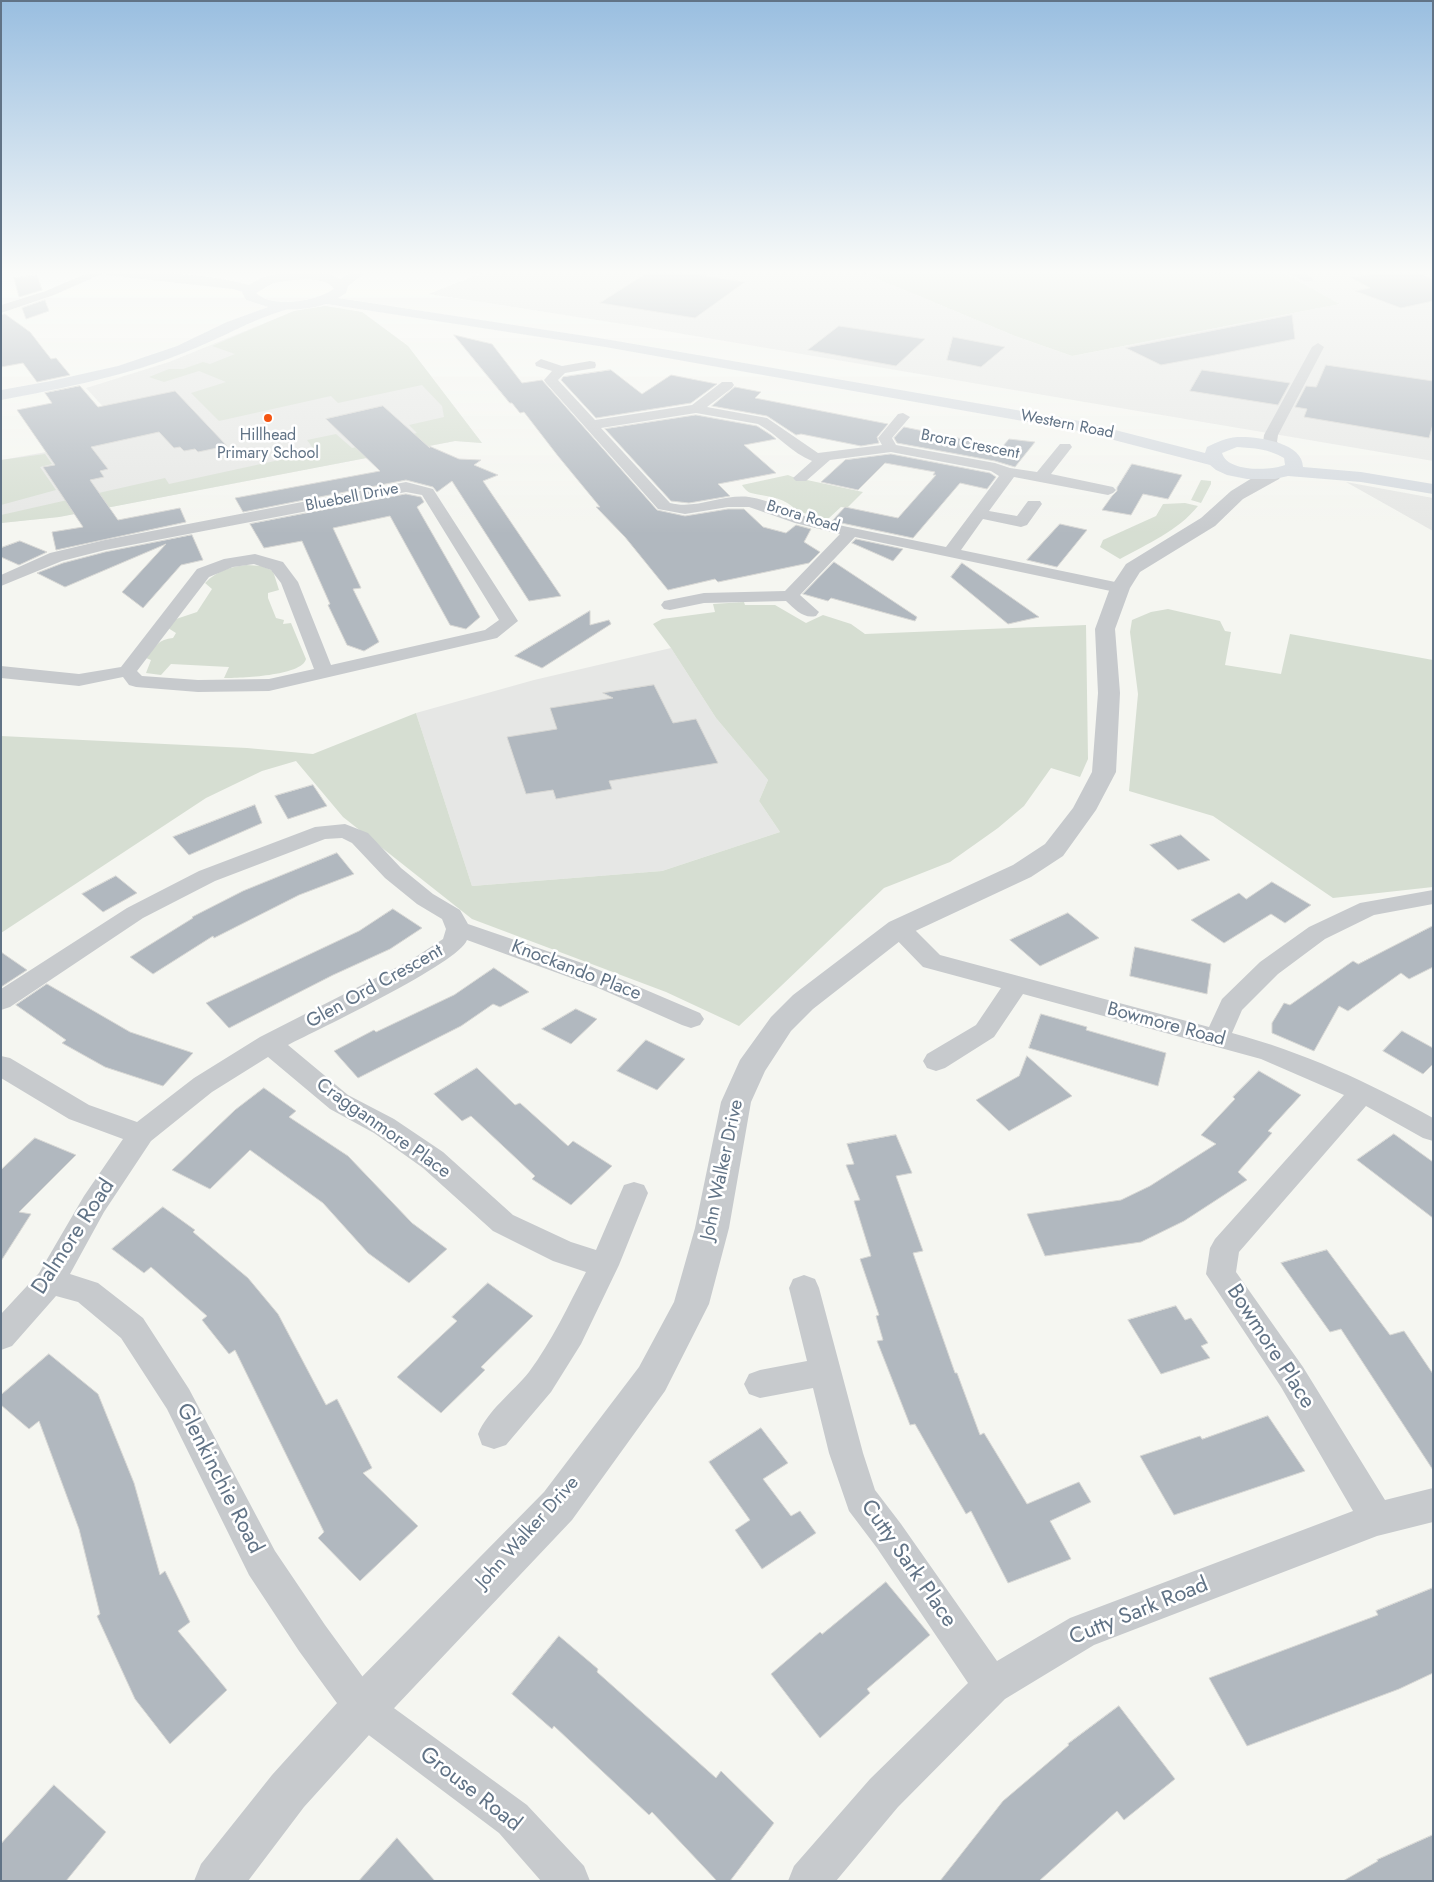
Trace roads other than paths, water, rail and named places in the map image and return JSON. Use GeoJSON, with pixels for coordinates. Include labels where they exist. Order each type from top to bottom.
{"type":"FeatureCollection","features":[{"type":"Feature","properties":{"kind":"main road"},"geometry":{"type":"LineString","coordinates":[[1,395],[51,386],[123,369],[153,359]]}},
{"type":"Feature","properties":{"kind":"main road","name":"Western Road"},"geometry":{"type":"LineString","coordinates":[[709,359],[1110,418],[1218,458],[1246,474],[1285,468],[1367,464],[1433,475]]}},
{"type":"Feature","properties":{"kind":"main road","name":"Western Road"},"geometry":{"type":"LineString","coordinates":[[755,359],[919,391],[1218,458]]}},
{"type":"Feature","properties":{"kind":"main road","name":"Western Road"},"geometry":{"type":"LineString","coordinates":[[1218,458],[1236,442],[1257,443],[1274,441],[1285,468]]}},
{"type":"Feature","properties":{"kind":"main road","name":"Western Road"},"geometry":{"type":"LineString","coordinates":[[1285,468],[1361,477],[1433,489]]}},
{"type":"Feature","properties":{"kind":"street"},"geometry":{"type":"LineString","coordinates":[[1274,441],[1312,359]]}},
{"type":"Feature","properties":{"kind":"street"},"geometry":{"type":"LineString","coordinates":[[541,363],[561,370],[590,365]]}},
{"type":"Feature","properties":{"kind":"street","name":"Brora Road"},"geometry":{"type":"LineString","coordinates":[[561,370],[551,380],[664,506],[674,510],[691,510],[748,502],[766,506],[788,516],[851,532],[1120,588]]}},
{"type":"Feature","properties":{"kind":"street"},"geometry":{"type":"LineString","coordinates":[[696,409],[728,385]]}},
{"type":"Feature","properties":{"kind":"street"},"geometry":{"type":"LineString","coordinates":[[591,425],[696,409],[762,422],[772,426],[806,454],[824,459]]}},
{"type":"Feature","properties":{"kind":"street","name":"Brora Crescent"},"geometry":{"type":"LineString","coordinates":[[891,448],[885,438],[902,417]]}},
{"type":"Feature","properties":{"kind":"street","name":"Brora Crescent"},"geometry":{"type":"LineString","coordinates":[[1041,477],[1065,447]]}},
{"type":"Feature","properties":{"kind":"street","name":"Brora Crescent"},"geometry":{"type":"LineString","coordinates":[[824,459],[891,448],[995,467],[1007,472],[1108,490]]}},
{"type":"Feature","properties":{"kind":"street"},"geometry":{"type":"LineString","coordinates":[[1218,458],[1237,496]]}},
{"type":"Feature","properties":{"kind":"street"},"geometry":{"type":"LineString","coordinates":[[801,478],[824,459]]}},
{"type":"Feature","properties":{"kind":"street","name":"John Walker Drive"},"geometry":{"type":"LineString","coordinates":[[218,1881],[288,1790],[363,1708],[558,1506],[652,1378],[691,1304],[712,1228],[736,1102],[751,1068],[781,1024],[803,1002],[899,928],[1022,871],[1054,850],[1084,810],[1104,772],[1109,693],[1105,629],[1120,588],[1133,568],[1208,522],[1237,496],[1262,479],[1285,468]]}},
{"type":"Feature","properties":{"kind":"street"},"geometry":{"type":"LineString","coordinates":[[950,553],[1007,476],[1007,472]]}},
{"type":"Feature","properties":{"kind":"street","name":"Bluebell Drive"},"geometry":{"type":"LineString","coordinates":[[1,581],[56,557],[105,545],[406,487],[428,492],[509,621],[492,634],[269,685],[198,686],[136,681],[127,671]]}},
{"type":"Feature","properties":{"kind":"street"},"geometry":{"type":"LineString","coordinates":[[979,514],[1020,522],[1034,504]]}},
{"type":"Feature","properties":{"kind":"street"},"geometry":{"type":"LineString","coordinates":[[790,596],[851,532]]}},
{"type":"Feature","properties":{"kind":"street"},"geometry":{"type":"LineString","coordinates":[[1,672],[79,680],[127,671],[203,573],[230,562],[255,560],[277,566],[289,582],[324,671]]}},
{"type":"Feature","properties":{"kind":"street"},"geometry":{"type":"LineString","coordinates":[[670,605],[704,598],[790,596],[810,612]]}},
{"type":"Feature","properties":{"kind":"street","name":"Glen Ord Crescent"},"geometry":{"type":"LineString","coordinates":[[1,1001],[135,913],[207,876],[323,832],[345,831],[360,838],[399,878],[425,899],[452,915],[458,929],[454,943],[420,966],[269,1044],[203,1085],[141,1134]]}},
{"type":"Feature","properties":{"kind":"street"},"geometry":{"type":"LineString","coordinates":[[1216,1039],[1230,1005],[1269,968],[1317,933],[1368,908],[1433,897]]}},
{"type":"Feature","properties":{"kind":"street","name":"Bowmore Road"},"geometry":{"type":"LineString","coordinates":[[899,928],[932,961],[1269,1052],[1363,1092],[1433,1131]]}},
{"type":"Feature","properties":{"kind":"street","name":"Knockando Place"},"geometry":{"type":"LineString","coordinates":[[458,929],[501,942],[633,991],[691,1019]]}},
{"type":"Feature","properties":{"kind":"street"},"geometry":{"type":"LineString","coordinates":[[936,1061],[985,1031],[1018,984]]}},
{"type":"Feature","properties":{"kind":"street","name":"Cragganmore Place"},"geometry":{"type":"LineString","coordinates":[[269,1044],[338,1102],[384,1126],[433,1160],[503,1223],[562,1252],[604,1265]]}},
{"type":"Feature","properties":{"kind":"street"},"geometry":{"type":"LineString","coordinates":[[1,1064],[79,1112],[141,1134]]}},
{"type":"Feature","properties":{"kind":"street","name":"Bowmore Place"},"geometry":{"type":"LineString","coordinates":[[1363,1092],[1225,1248],[1221,1274],[1292,1376],[1377,1519]]}},
{"type":"Feature","properties":{"kind":"street","name":"Dalmore Road"},"geometry":{"type":"LineString","coordinates":[[1,1336],[50,1282],[94,1204],[141,1134]]}},
{"type":"Feature","properties":{"kind":"street"},"geometry":{"type":"LineString","coordinates":[[494,1434],[540,1382],[570,1334],[604,1265],[634,1193]]}},
{"type":"Feature","properties":{"kind":"street","name":"Glenkinchie Road"},"geometry":{"type":"LineString","coordinates":[[50,1282],[86,1292],[132,1328],[178,1398],[262,1563],[312,1638],[363,1708]]}},
{"type":"Feature","properties":{"kind":"street","name":"Cutty Sark Place"},"geometry":{"type":"LineString","coordinates":[[804,1288],[846,1453],[861,1499],[889,1536],[992,1686]]}},
{"type":"Feature","properties":{"kind":"street"},"geometry":{"type":"LineString","coordinates":[[760,1384],[825,1372]]}},
{"type":"Feature","properties":{"kind":"street","name":"Cutty Sark Road"},"geometry":{"type":"LineString","coordinates":[[810,1881],[884,1793],[992,1686],[1083,1630],[1377,1519],[1433,1505]]}},
{"type":"Feature","properties":{"kind":"street","name":"Grouse Road"},"geometry":{"type":"LineString","coordinates":[[363,1708],[513,1819],[569,1881]]}},
{"type":"Feature","properties":{"kind":"place","name":"Hillhead Primary School"},"geometry":{"type":"Point","coordinates":[268,418]}}]}
